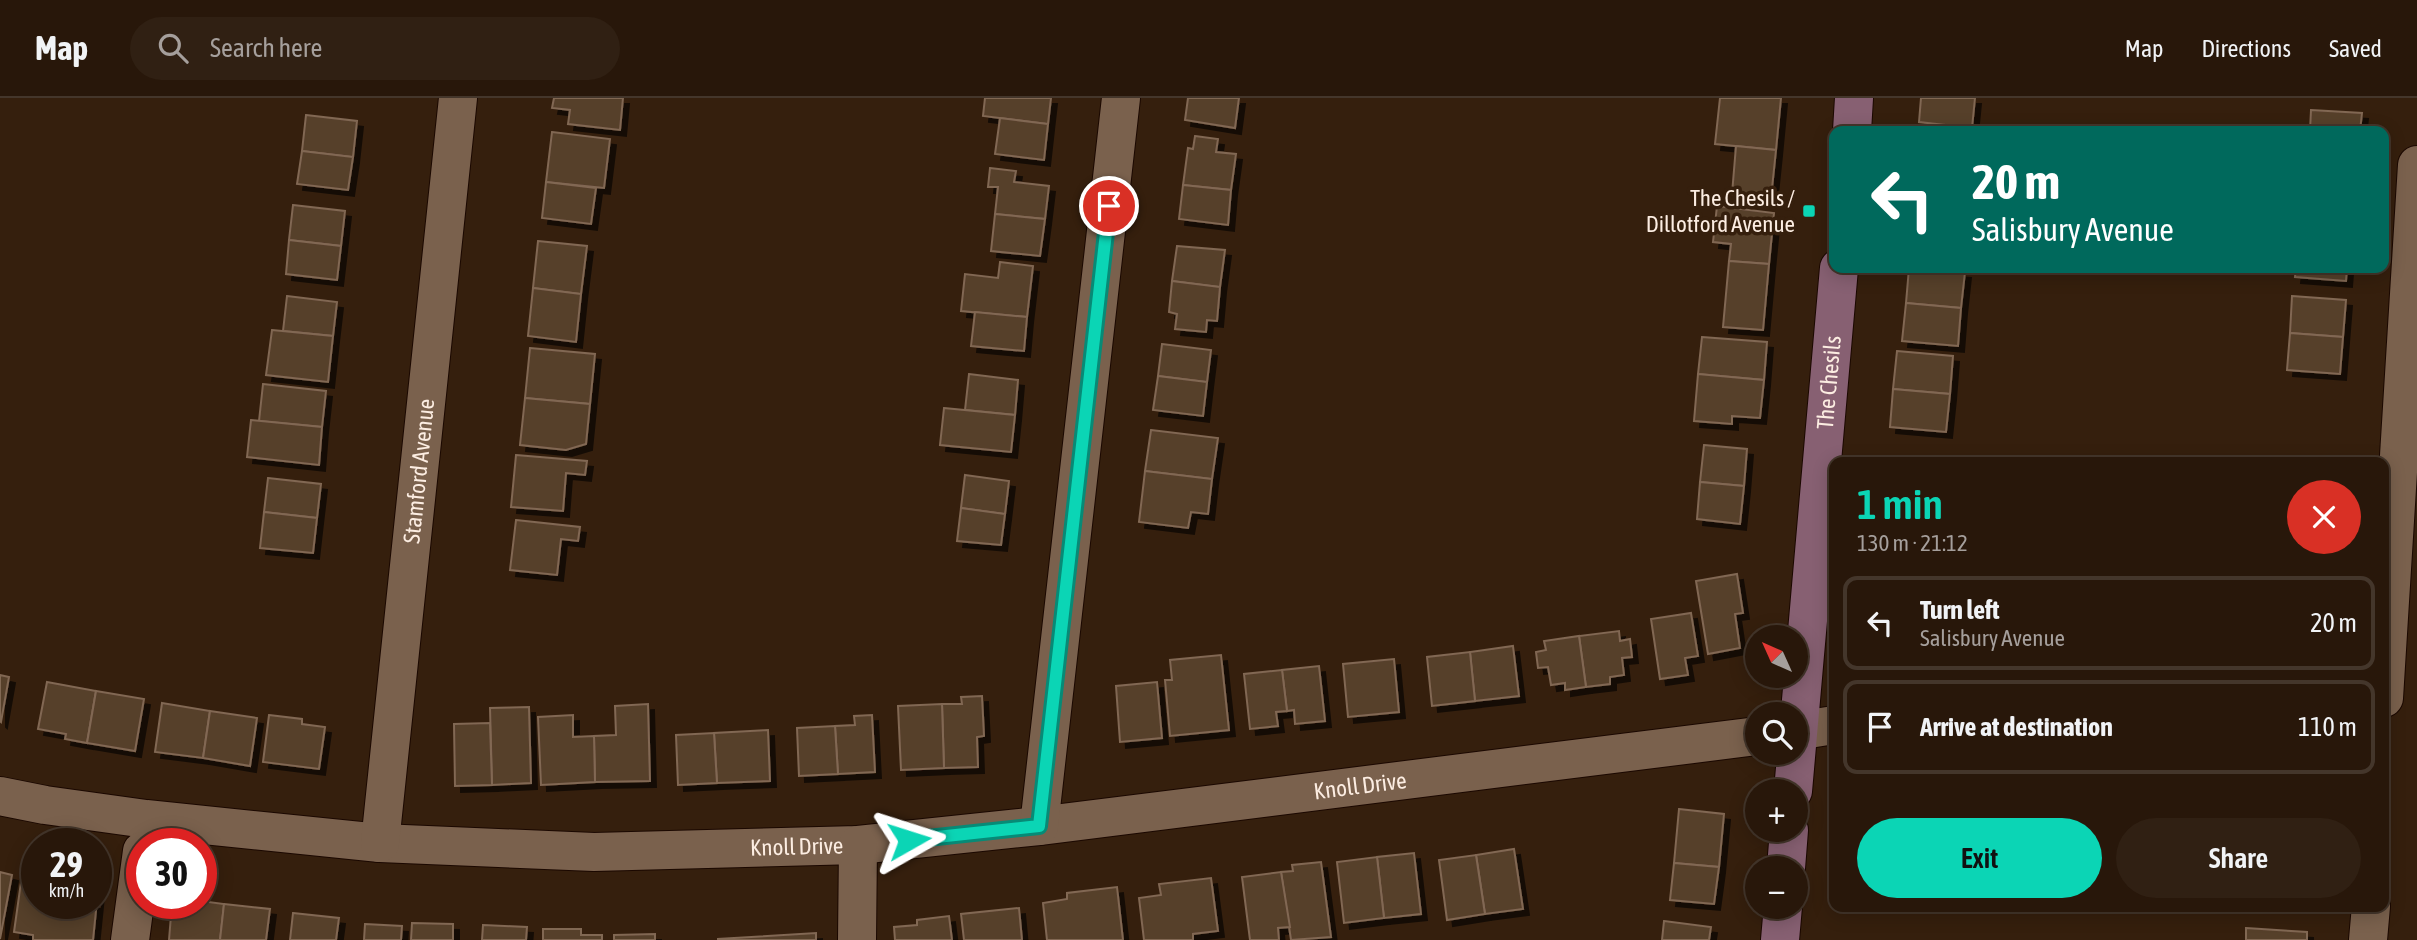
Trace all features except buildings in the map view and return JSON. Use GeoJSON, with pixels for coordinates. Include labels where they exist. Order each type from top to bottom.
{"type":"FeatureCollection","features":[{"type":"Feature","properties":{"kind":"street","name":"Stamford Avenue"},"geometry":{"type":"LineString","coordinates":[[380,844],[458,98]]}},
{"type":"Feature","properties":{"kind":"street"},"geometry":{"type":"LineString","coordinates":[[1039,826],[1121,98]]}},
{"type":"Feature","properties":{"kind":"street"},"geometry":{"type":"LineString","coordinates":[[1852,126],[1854,98]]}},
{"type":"Feature","properties":{"kind":"street"},"geometry":{"type":"LineString","coordinates":[[2389,674],[2396,641],[2417,165]]}},
{"type":"Feature","properties":{"kind":"street","name":"The Chesils"},"geometry":{"type":"LineString","coordinates":[[1796,779],[1809,729],[1839,273]]}},
{"type":"Feature","properties":{"kind":"street","name":"Knoll Drive"},"geometry":{"type":"LineString","coordinates":[[217,840],[594,852],[858,845],[1039,826],[1745,738]]}},
{"type":"Feature","properties":{"kind":"street","name":"Knoll Drive"},"geometry":{"type":"LineString","coordinates":[[0,796],[45,805],[126,832]]}},
{"type":"Feature","properties":{"kind":"street"},"geometry":{"type":"LineString","coordinates":[[857,940],[858,845]]}},
{"type":"Feature","properties":{"kind":"street"},"geometry":{"type":"LineString","coordinates":[[2368,940],[2370,912]]}},
{"type":"Feature","properties":{"kind":"street"},"geometry":{"type":"LineString","coordinates":[[130,940],[133,919]]}},
{"type":"Feature","properties":{"kind":"street"},"geometry":{"type":"LineString","coordinates":[[1780,940],[1782,919]]}},
{"type":"Feature","properties":{"kind":"place","name":"The Chesils / Dillotford Avenue"},"geometry":{"type":"Point","coordinates":[1809,211]}},
{"type":"Feature","properties":{"kind":"route"},"geometry":{"type":"LineString","coordinates":[[909,840],[1039,826],[1109,206]]}}]}
